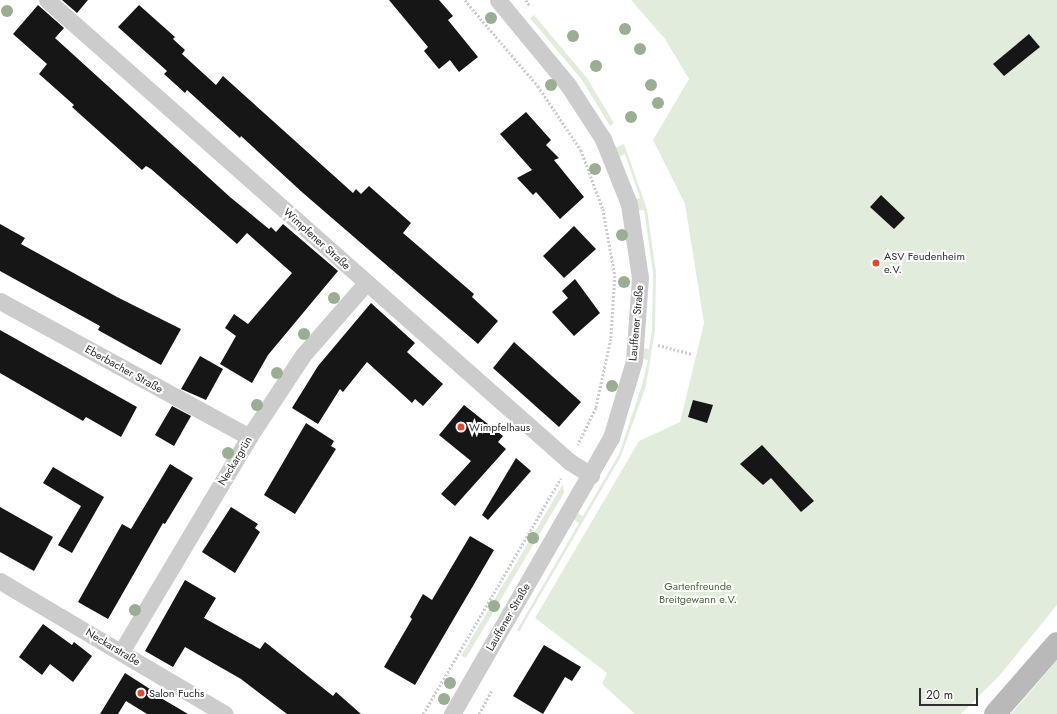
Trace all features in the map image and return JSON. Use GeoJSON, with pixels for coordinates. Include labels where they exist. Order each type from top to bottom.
{"type":"FeatureCollection","features":[{"type":"Feature","properties":{"kind":"main road"},"geometry":{"type":"LineString","coordinates":[[995,714],[1057,643]]}},
{"type":"Feature","properties":{"kind":"street","name":"Wimpfener Straße"},"geometry":{"type":"LineString","coordinates":[[47,0],[570,462],[591,475]]}},
{"type":"Feature","properties":{"kind":"street","name":"Lauffener Straße"},"geometry":{"type":"LineString","coordinates":[[452,714],[611,438],[634,361],[640,278],[629,204],[599,133],[568,85],[498,0]]}},
{"type":"Feature","properties":{"kind":"street","name":"Neckargrün"},"geometry":{"type":"LineString","coordinates":[[121,652],[249,438],[303,355],[366,283]]}},
{"type":"Feature","properties":{"kind":"street","name":"Eberbacher Straße"},"geometry":{"type":"LineString","coordinates":[[0,301],[249,438]]}},
{"type":"Feature","properties":{"kind":"street","name":"Neckarstraße"},"geometry":{"type":"LineString","coordinates":[[0,581],[225,714]]}},
{"type":"Feature","properties":{"kind":"path"},"geometry":{"type":"LineString","coordinates":[[423,714],[570,462],[596,408],[611,339],[615,276],[602,208],[581,150],[538,86],[465,0]]}},
{"type":"Feature","properties":{"kind":"path"},"geometry":{"type":"LineString","coordinates":[[526,0],[530,6]]}},
{"type":"Feature","properties":{"kind":"path"},"geometry":{"type":"LineString","coordinates":[[658,345],[692,354]]}},
{"type":"Feature","properties":{"kind":"path"},"geometry":{"type":"LineString","coordinates":[[479,714],[491,691]]}},
{"type":"Feature","properties":{"kind":"green space","name":"ASV Feudenheim e.V."},"geometry":{"type":"Polygon","coordinates":[[[631,0],[1057,0],[1057,605],[1000,675],[961,714],[635,714],[602,684],[607,673],[535,618],[639,441],[680,422],[704,323],[685,204],[653,140],[689,79],[665,39],[631,0]]]}},
{"type":"Feature","properties":{"kind":"green space"},"geometry":{"type":"Polygon","coordinates":[[[534,15],[587,78],[614,123],[610,126],[582,80],[530,18],[534,15]]]}},
{"type":"Feature","properties":{"kind":"green space"},"geometry":{"type":"Polygon","coordinates":[[[624,144],[647,209],[656,272],[655,330],[646,386],[621,456],[519,632],[517,630],[579,523],[574,520],[577,513],[583,516],[619,454],[642,385],[648,360],[642,359],[643,348],[649,349],[652,330],[653,273],[644,210],[638,211],[635,199],[640,198],[625,154],[619,157],[615,148],[624,144]]]}},
{"type":"Feature","properties":{"kind":"green space"},"geometry":{"type":"Polygon","coordinates":[[[563,484],[564,493],[466,658],[461,656],[563,484]]]}},
{"type":"Feature","properties":{"kind":"green space"},"geometry":{"type":"Polygon","coordinates":[[[1057,660],[1057,714],[1011,714],[1057,660]]]}},
{"type":"Feature","properties":{"kind":"building"},"geometry":{"type":"Polygon","coordinates":[[[62,0],[88,0],[77,13],[62,0]]]}},
{"type":"Feature","properties":{"kind":"building"},"geometry":{"type":"Polygon","coordinates":[[[389,0],[439,0],[453,16],[448,20],[478,57],[459,72],[450,60],[439,69],[424,51],[428,47],[389,0]]]}},
{"type":"Feature","properties":{"kind":"building"},"geometry":{"type":"Polygon","coordinates":[[[38,5],[64,28],[55,38],[230,197],[269,229],[271,227],[276,232],[283,224],[338,271],[268,355],[252,383],[220,364],[236,336],[225,328],[234,314],[248,324],[292,273],[247,233],[237,244],[151,169],[146,166],[142,170],[72,107],[74,105],[39,74],[47,64],[13,34],[38,5]]]}},
{"type":"Feature","properties":{"kind":"building"},"geometry":{"type":"Polygon","coordinates":[[[139,5],[175,37],[173,39],[185,50],[182,54],[216,85],[223,76],[353,193],[356,189],[361,194],[369,186],[411,223],[403,233],[474,294],[472,297],[498,321],[478,344],[303,193],[241,136],[240,138],[187,90],[185,93],[164,74],[167,71],[118,27],[139,5]]]}},
{"type":"Feature","properties":{"kind":"building"},"geometry":{"type":"Polygon","coordinates":[[[1029,34],[1040,47],[1004,76],[993,64],[1029,34]]]}},
{"type":"Feature","properties":{"kind":"building"},"geometry":{"type":"Polygon","coordinates":[[[526,112],[551,140],[546,145],[559,158],[554,160],[584,197],[560,219],[536,192],[533,195],[517,178],[532,170],[500,134],[526,112]]]}},
{"type":"Feature","properties":{"kind":"building"},"geometry":{"type":"Polygon","coordinates":[[[881,195],[905,218],[894,229],[870,207],[881,195]]]}},
{"type":"Feature","properties":{"kind":"building"},"geometry":{"type":"Polygon","coordinates":[[[0,224],[25,238],[21,244],[117,297],[181,329],[161,365],[98,330],[100,326],[0,271],[0,224]]]}},
{"type":"Feature","properties":{"kind":"building"},"geometry":{"type":"Polygon","coordinates":[[[574,226],[596,249],[564,278],[543,256],[574,226]]]}},
{"type":"Feature","properties":{"kind":"building"},"geometry":{"type":"Polygon","coordinates":[[[575,279],[600,313],[574,336],[552,312],[568,298],[562,291],[575,279]]]}},
{"type":"Feature","properties":{"kind":"building"},"geometry":{"type":"Polygon","coordinates":[[[371,303],[415,343],[407,352],[443,384],[423,406],[415,399],[412,403],[367,362],[343,392],[340,389],[318,424],[292,408],[318,366],[371,303]]]}},
{"type":"Feature","properties":{"kind":"building"},"geometry":{"type":"Polygon","coordinates":[[[0,330],[137,407],[121,437],[86,417],[83,421],[0,373],[0,330]]]}},
{"type":"Feature","properties":{"kind":"building"},"geometry":{"type":"Polygon","coordinates":[[[514,342],[581,402],[559,427],[493,368],[514,342]]]}},
{"type":"Feature","properties":{"kind":"building"},"geometry":{"type":"Polygon","coordinates":[[[200,356],[223,369],[206,400],[181,389],[200,356]]]}},
{"type":"Feature","properties":{"kind":"building"},"geometry":{"type":"Polygon","coordinates":[[[693,400],[713,405],[707,423],[688,417],[693,400]]]}},
{"type":"Feature","properties":{"kind":"building"},"geometry":{"type":"Polygon","coordinates":[[[464,405],[503,436],[498,442],[506,449],[455,506],[441,494],[471,461],[439,435],[464,405]]]}},
{"type":"Feature","properties":{"kind":"building"},"geometry":{"type":"Polygon","coordinates":[[[172,406],[191,416],[174,446],[155,435],[172,406]]]}},
{"type":"Feature","properties":{"kind":"building"},"geometry":{"type":"Polygon","coordinates":[[[306,423],[334,441],[331,446],[336,449],[295,514],[264,495],[306,423]]]}},
{"type":"Feature","properties":{"kind":"building"},"geometry":{"type":"Polygon","coordinates":[[[762,445],[814,501],[801,512],[771,478],[763,485],[740,464],[762,445]]]}},
{"type":"Feature","properties":{"kind":"building"},"geometry":{"type":"Polygon","coordinates":[[[516,458],[531,471],[488,520],[482,515],[516,458]]]}},
{"type":"Feature","properties":{"kind":"building"},"geometry":{"type":"Polygon","coordinates":[[[170,464],[193,478],[165,524],[163,523],[108,619],[78,602],[122,524],[131,529],[170,464]]]}},
{"type":"Feature","properties":{"kind":"building"},"geometry":{"type":"Polygon","coordinates":[[[53,467],[104,497],[72,553],[58,545],[81,506],[43,483],[53,467]]]}},
{"type":"Feature","properties":{"kind":"building"},"geometry":{"type":"Polygon","coordinates":[[[0,507],[53,537],[34,571],[0,552],[0,507]]]}},
{"type":"Feature","properties":{"kind":"building"},"geometry":{"type":"Polygon","coordinates":[[[231,507],[258,524],[255,528],[260,532],[235,573],[202,552],[231,507]]]}},
{"type":"Feature","properties":{"kind":"building"},"geometry":{"type":"Polygon","coordinates":[[[470,536],[494,550],[415,685],[384,667],[412,619],[410,617],[423,594],[432,600],[470,536]]]}},
{"type":"Feature","properties":{"kind":"building"},"geometry":{"type":"Polygon","coordinates":[[[185,580],[216,598],[204,618],[260,649],[265,642],[333,696],[336,692],[361,714],[287,714],[241,679],[185,647],[173,667],[145,651],[185,580]]]}},
{"type":"Feature","properties":{"kind":"building"},"geometry":{"type":"Polygon","coordinates":[[[43,624],[72,645],[74,642],[92,656],[73,682],[50,664],[42,675],[19,657],[43,624]]]}},
{"type":"Feature","properties":{"kind":"building"},"geometry":{"type":"Polygon","coordinates":[[[544,645],[581,667],[572,681],[565,677],[543,714],[513,696],[544,645]]]}},
{"type":"Feature","properties":{"kind":"building"},"geometry":{"type":"Polygon","coordinates":[[[125,673],[150,689],[149,691],[188,714],[147,714],[126,701],[118,714],[100,714],[125,673]]]}},
{"type":"Feature","properties":{"kind":"place","name":"ASV Feudenheim e.V."},"geometry":{"type":"Point","coordinates":[876,263]}},
{"type":"Feature","properties":{"kind":"place","name":"Wimpfelhaus"},"geometry":{"type":"Point","coordinates":[461,427]}},
{"type":"Feature","properties":{"kind":"place","name":"Salon Fuchs"},"geometry":{"type":"Point","coordinates":[141,693]}},
{"type":"Feature","properties":{"kind":"park label","name":"Gartenfreunde Breitgewann e.V."},"geometry":{"type":"Point","coordinates":[698,593]}}]}
